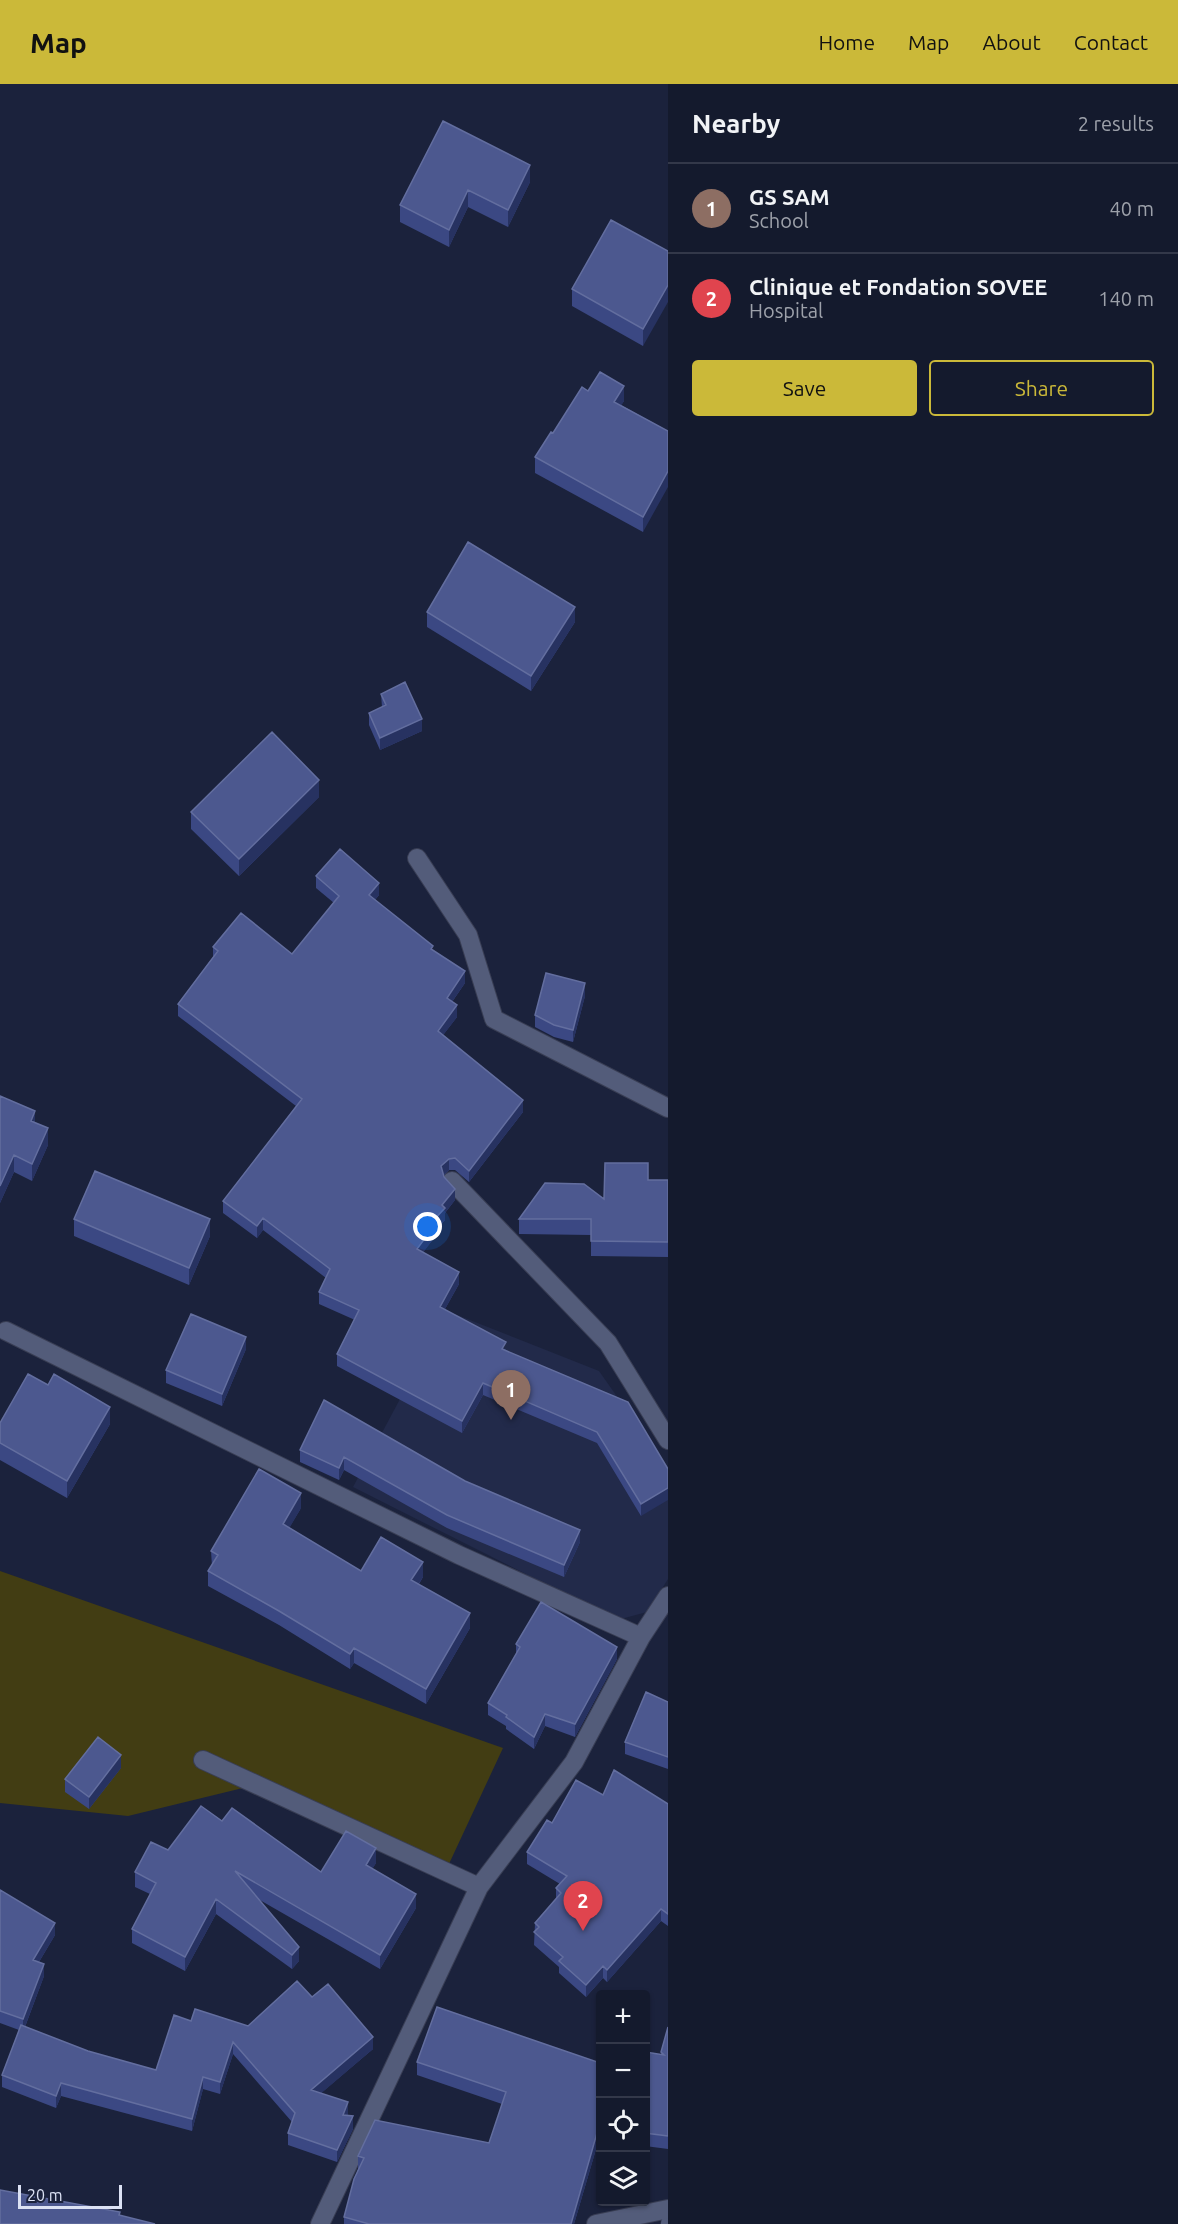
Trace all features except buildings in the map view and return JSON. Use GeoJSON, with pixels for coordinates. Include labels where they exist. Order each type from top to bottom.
{"type":"FeatureCollection","features":[{"type":"Feature","properties":{"kind":"street"},"geometry":{"type":"LineString","coordinates":[[417,858],[468,935],[494,1018],[668,1108]]}},
{"type":"Feature","properties":{"kind":"street"},"geometry":{"type":"LineString","coordinates":[[452,1181],[608,1342],[668,1440]]}},
{"type":"Feature","properties":{"kind":"street"},"geometry":{"type":"LineString","coordinates":[[6,1330],[459,1555],[641,1637]]}},
{"type":"Feature","properties":{"kind":"street"},"geometry":{"type":"LineString","coordinates":[[320,2224],[479,1887],[574,1762],[641,1637],[668,1596]]}},
{"type":"Feature","properties":{"kind":"street"},"geometry":{"type":"LineString","coordinates":[[203,1760],[479,1887]]}},
{"type":"Feature","properties":{"kind":"street"},"geometry":{"type":"LineString","coordinates":[[596,2224],[668,2209]]}},
{"type":"Feature","properties":{"kind":"shaded area"},"geometry":{"type":"Polygon","coordinates":[[[447,1311],[599,1371],[668,1469],[668,1579],[647,1612],[617,1620],[353,1487],[447,1311]]]}},
{"type":"Feature","properties":{"kind":"shaded area"},"geometry":{"type":"Polygon","coordinates":[[[0,1571],[503,1748],[448,1866],[247,1787],[128,1816],[0,1803],[0,1571]]]}},
{"type":"Feature","properties":{"kind":"place","name":"GS SAM"},"geometry":{"type":"Point","coordinates":[511,1420]}},
{"type":"Feature","properties":{"kind":"place","name":"Clinique et Fondation SOVEE"},"geometry":{"type":"Point","coordinates":[583,1931]}}]}
